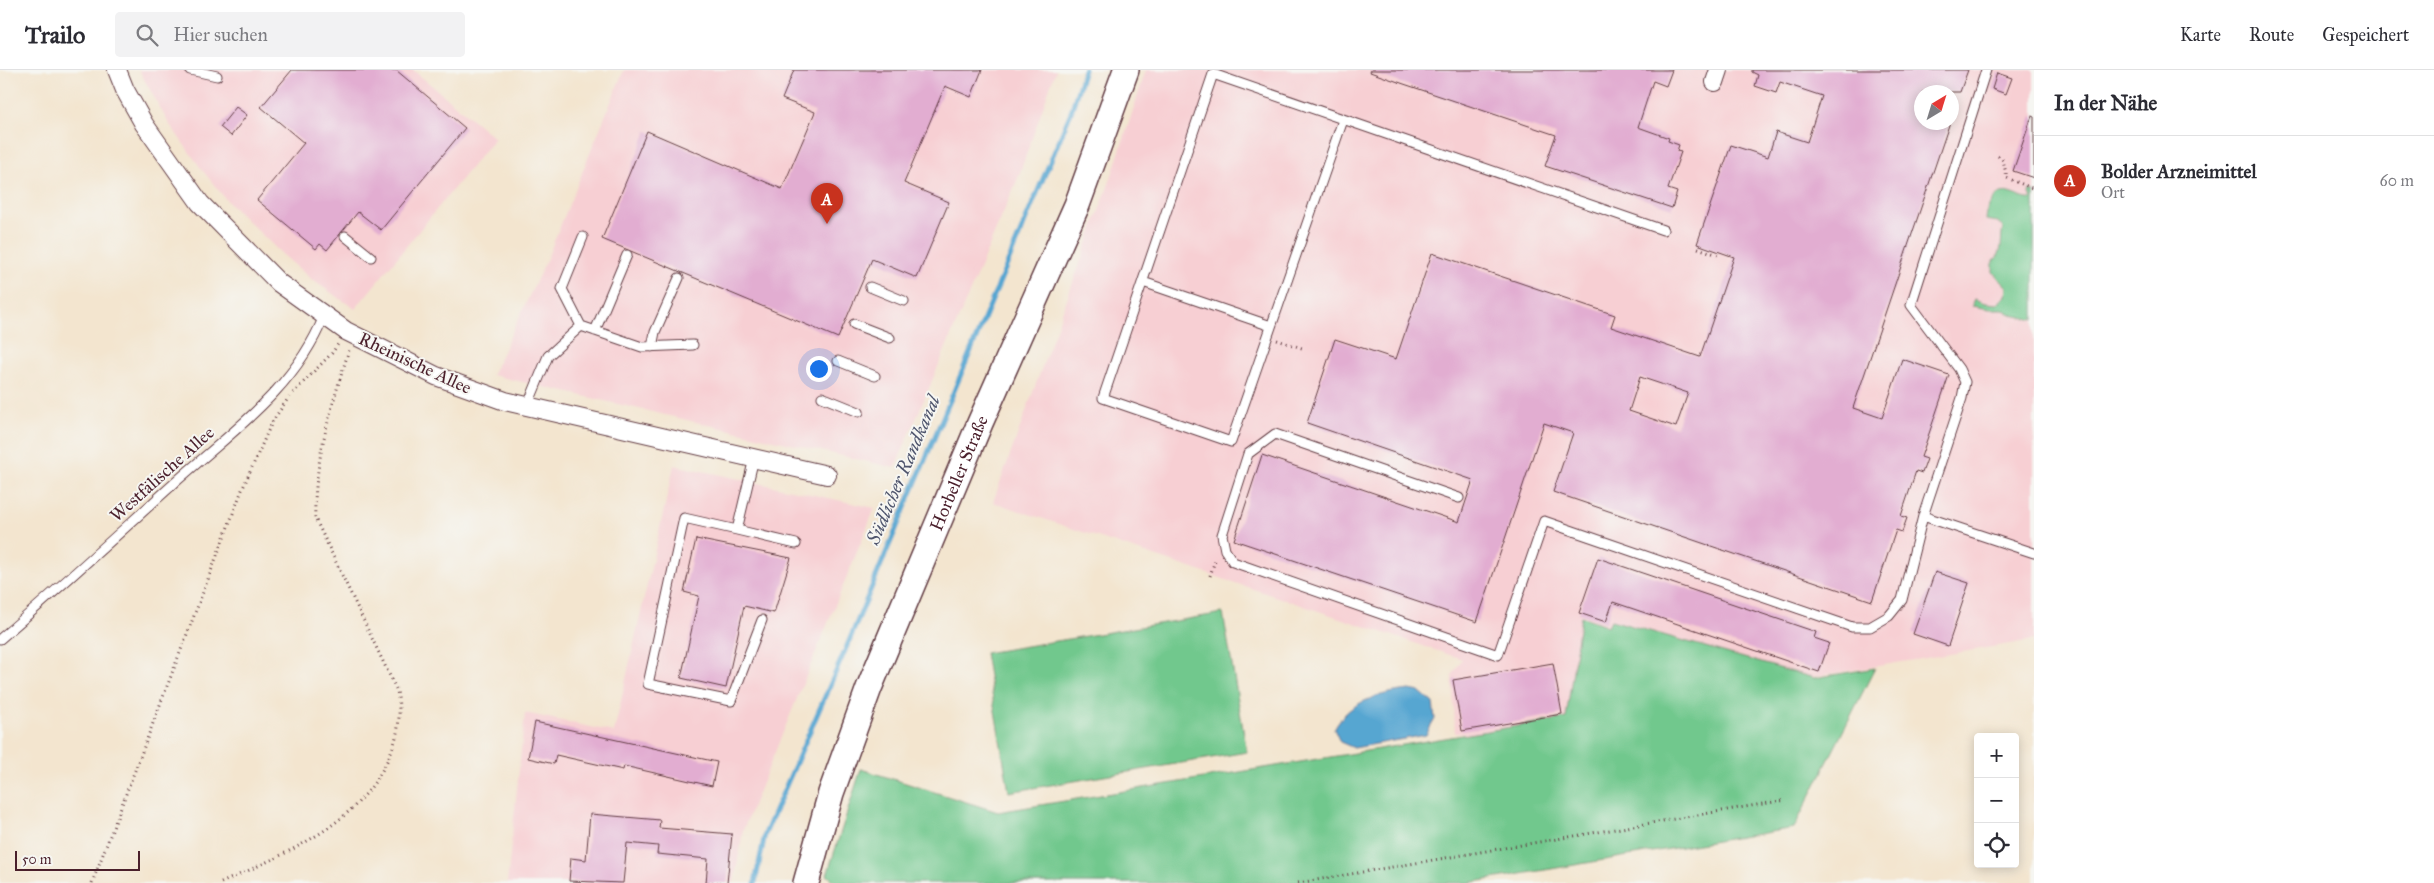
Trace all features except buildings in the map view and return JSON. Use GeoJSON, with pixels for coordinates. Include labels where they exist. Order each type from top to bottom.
{"type":"FeatureCollection","features":[{"type":"Feature","properties":{"kind":"main road","name":"Horbeller Straße"},"geometry":{"type":"LineString","coordinates":[[806,883],[831,793],[869,688],[980,423],[1077,205],[1126,70]]}},
{"type":"Feature","properties":{"kind":"street","name":"Rheinische Allee"},"geometry":{"type":"LineString","coordinates":[[118,70],[125,90],[144,124],[200,203],[279,283],[350,333],[436,376],[465,388],[527,407],[827,475]]}},
{"type":"Feature","properties":{"kind":"lane"},"geometry":{"type":"LineString","coordinates":[[190,70],[217,76]]}},
{"type":"Feature","properties":{"kind":"lane"},"geometry":{"type":"LineString","coordinates":[[1459,498],[1274,434],[1248,454],[1222,535],[1225,550],[1233,562],[1498,655],[1544,521],[1852,627],[1870,627],[1889,616],[1902,600],[1923,516],[1962,398],[1965,382],[1959,369],[1911,305],[1986,70]]}},
{"type":"Feature","properties":{"kind":"lane"},"geometry":{"type":"LineString","coordinates":[[1343,120],[1231,442],[1103,398],[1144,282],[1213,74],[1663,230]]}},
{"type":"Feature","properties":{"kind":"lane"},"geometry":{"type":"LineString","coordinates":[[345,236],[371,257]]}},
{"type":"Feature","properties":{"kind":"lane"},"geometry":{"type":"LineString","coordinates":[[583,237],[562,289],[581,326],[642,347],[693,345]]}},
{"type":"Feature","properties":{"kind":"lane"},"geometry":{"type":"LineString","coordinates":[[595,331],[627,255]]}},
{"type":"Feature","properties":{"kind":"lane"},"geometry":{"type":"LineString","coordinates":[[652,347],[655,332],[679,278]]}},
{"type":"Feature","properties":{"kind":"lane"},"geometry":{"type":"LineString","coordinates":[[1144,282],[1272,326]]}},
{"type":"Feature","properties":{"kind":"lane"},"geometry":{"type":"LineString","coordinates":[[870,287],[904,301]]}},
{"type":"Feature","properties":{"kind":"lane","name":"Westfälische Allee"},"geometry":{"type":"LineString","coordinates":[[0,639],[246,421],[290,375],[313,342],[324,316]]}},
{"type":"Feature","properties":{"kind":"lane"},"geometry":{"type":"LineString","coordinates":[[854,324],[890,338]]}},
{"type":"Feature","properties":{"kind":"lane"},"geometry":{"type":"LineString","coordinates":[[527,407],[548,356],[581,326]]}},
{"type":"Feature","properties":{"kind":"lane"},"geometry":{"type":"LineString","coordinates":[[838,360],[875,376]]}},
{"type":"Feature","properties":{"kind":"lane"},"geometry":{"type":"LineString","coordinates":[[822,397],[859,412]]}},
{"type":"Feature","properties":{"kind":"lane"},"geometry":{"type":"LineString","coordinates":[[737,530],[754,458]]}},
{"type":"Feature","properties":{"kind":"lane"},"geometry":{"type":"LineString","coordinates":[[1923,516],[2034,553]]}},
{"type":"Feature","properties":{"kind":"lane"},"geometry":{"type":"LineString","coordinates":[[762,620],[730,701],[648,684],[684,518],[796,544]]}},
{"type":"Feature","properties":{"kind":"path"},"geometry":{"type":"LineString","coordinates":[[1998,156],[2003,160],[2007,178],[2034,188]]}},
{"type":"Feature","properties":{"kind":"path"},"geometry":{"type":"LineString","coordinates":[[1698,248],[1721,256]]}},
{"type":"Feature","properties":{"kind":"path"},"geometry":{"type":"LineString","coordinates":[[92,883],[259,449],[272,422],[286,401],[350,333]]}},
{"type":"Feature","properties":{"kind":"path"},"geometry":{"type":"LineString","coordinates":[[221,883],[292,850],[332,827],[344,817],[371,789],[390,754],[398,733],[399,704],[396,691],[315,518],[314,497],[321,459],[350,333]]}},
{"type":"Feature","properties":{"kind":"path"},"geometry":{"type":"LineString","coordinates":[[1268,337],[1305,349]]}},
{"type":"Feature","properties":{"kind":"path"},"geometry":{"type":"LineString","coordinates":[[1298,883],[1786,800]]}},
{"type":"Feature","properties":{"kind":"shaded area"},"geometry":{"type":"Polygon","coordinates":[[[139,70],[413,70],[495,138],[355,309],[311,279],[228,202],[168,122],[139,70]]]}},
{"type":"Feature","properties":{"kind":"shaded area"},"geometry":{"type":"Polygon","coordinates":[[[624,70],[1056,70],[1018,178],[895,468],[492,375],[548,256],[624,70]]]}},
{"type":"Feature","properties":{"kind":"shaded area"},"geometry":{"type":"Polygon","coordinates":[[[1146,70],[2034,70],[2034,640],[1469,734],[1455,733],[1452,676],[1462,659],[993,502],[1111,178],[1146,70]]]}},
{"type":"Feature","properties":{"kind":"shaded area"},"geometry":{"type":"Polygon","coordinates":[[[674,465],[875,508],[743,830],[734,883],[507,883],[525,713],[614,732],[674,465]]]}},
{"type":"Feature","properties":{"kind":"green space"},"geometry":{"type":"Polygon","coordinates":[[[2029,191],[2034,192],[2034,320],[2012,315],[2003,309],[1972,306],[1975,299],[1997,304],[2006,296],[2007,287],[1993,272],[1993,261],[1999,254],[2003,228],[1998,222],[1986,220],[1990,203],[1997,195],[2007,192],[2032,199],[2029,191]]]}},
{"type":"Feature","properties":{"kind":"green space"},"geometry":{"type":"Polygon","coordinates":[[[1223,613],[1247,752],[1009,792],[985,653],[1223,613]]]}},
{"type":"Feature","properties":{"kind":"green space"},"geometry":{"type":"Polygon","coordinates":[[[1581,616],[1608,626],[1611,620],[1814,678],[1875,668],[1794,828],[1468,883],[837,883],[827,875],[861,769],[998,812],[1566,718],[1581,616]]]}},
{"type":"Feature","properties":{"kind":"water"},"geometry":{"type":"Polygon","coordinates":[[[1410,690],[1420,692],[1433,703],[1435,719],[1426,735],[1354,748],[1340,742],[1334,729],[1340,719],[1357,705],[1377,696],[1410,690]]]}},
{"type":"Feature","properties":{"kind":"waterway","name":"Südlicher Randkanal"},"geometry":{"type":"LineString","coordinates":[[755,883],[765,834],[844,653],[1071,112],[1084,70]]}},
{"type":"Feature","properties":{"kind":"place","name":"Bolder Arzneimittel"},"geometry":{"type":"Point","coordinates":[827,224]}}]}
